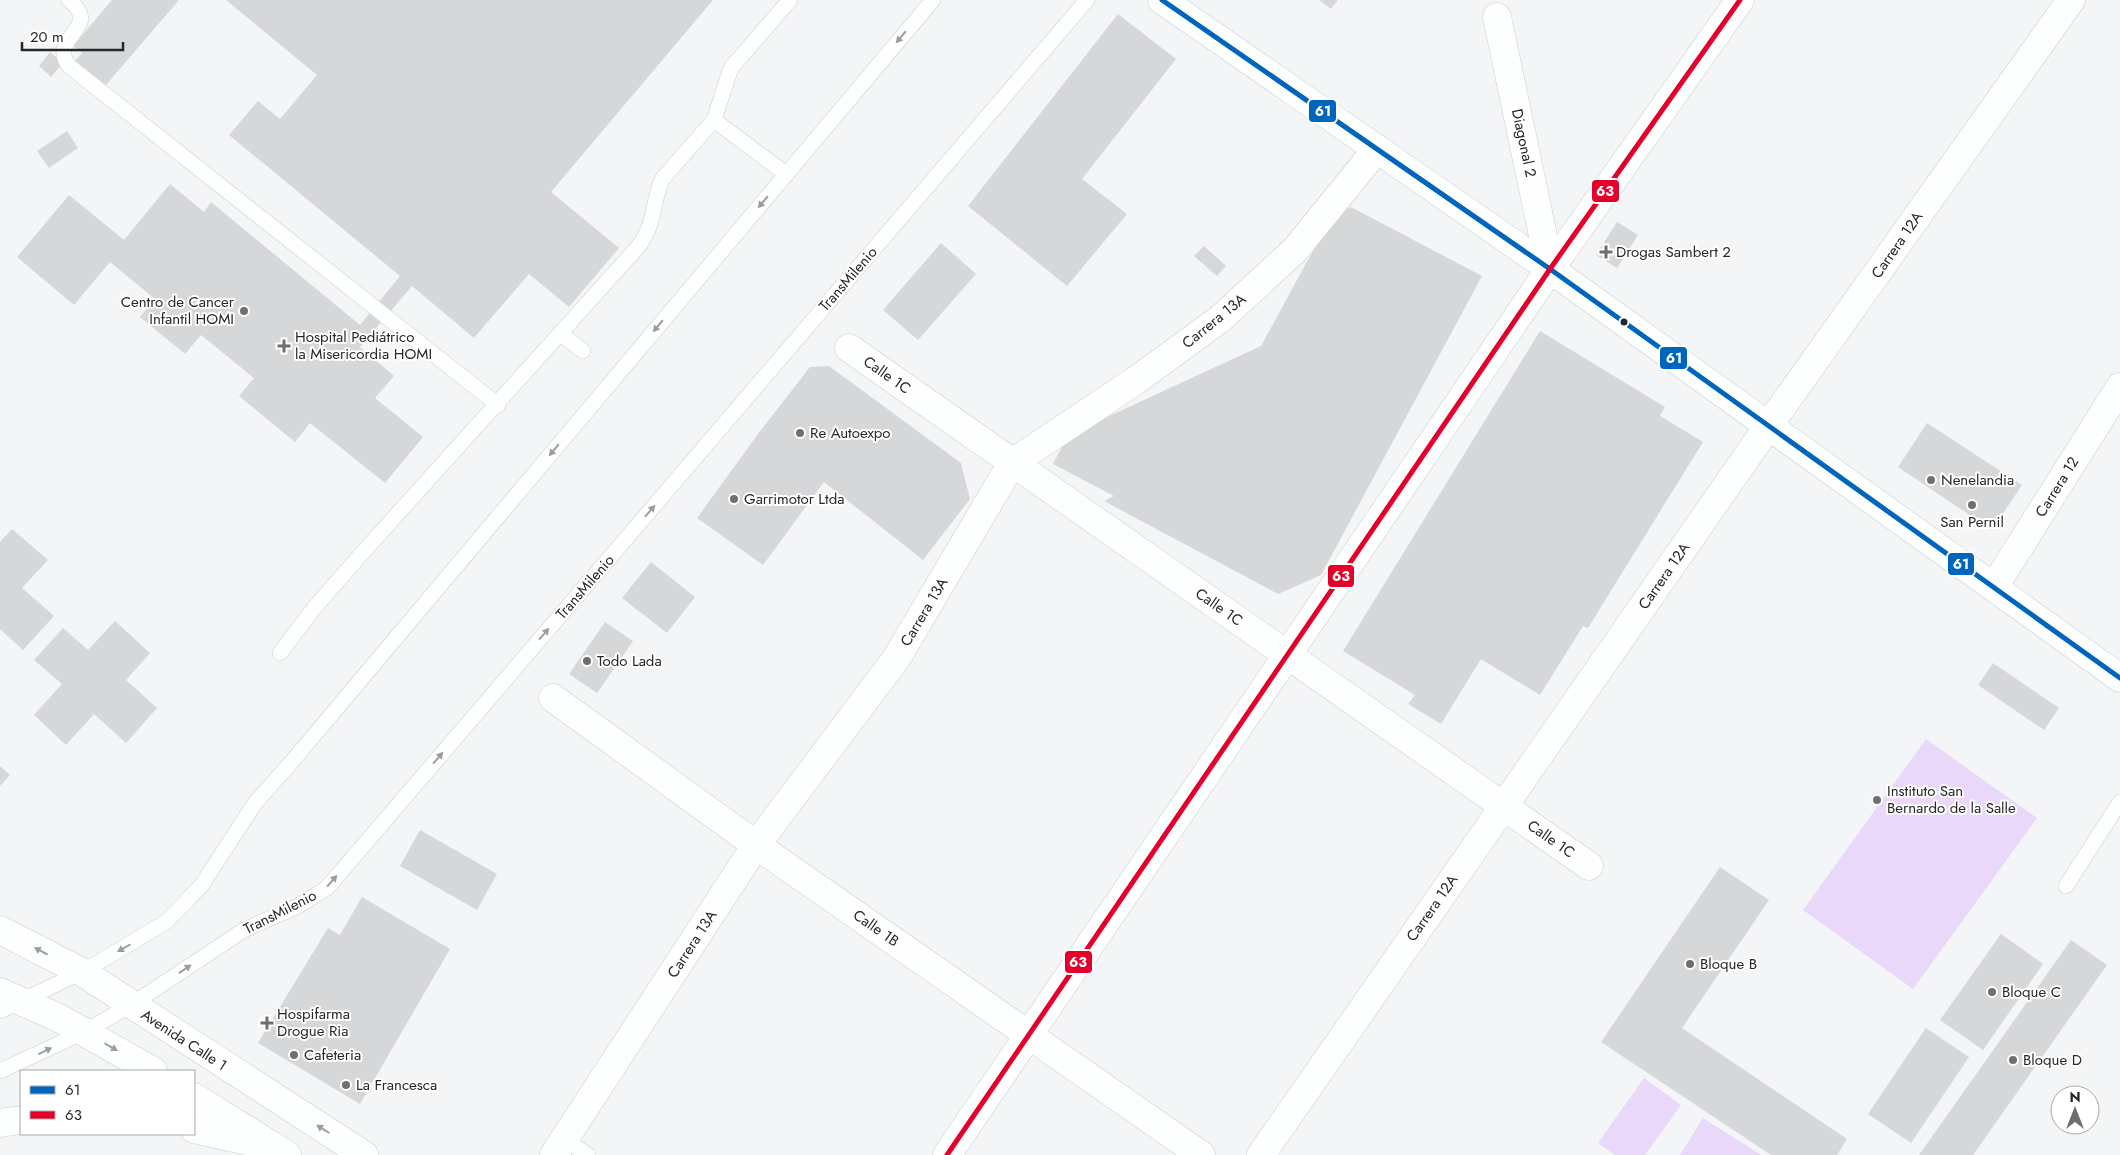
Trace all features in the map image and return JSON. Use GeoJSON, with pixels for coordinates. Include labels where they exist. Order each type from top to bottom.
{"type":"FeatureCollection","features":[{"type":"Feature","properties":{"kind":"street"},"geometry":{"type":"LineString","coordinates":[[1162,0],[1550,268],[2120,678]]}},
{"type":"Feature","properties":{"kind":"street"},"geometry":{"type":"LineString","coordinates":[[947,1155],[1550,268],[1740,0]]}},
{"type":"Feature","properties":{"kind":"street","name":"Carrera 12A"},"geometry":{"type":"LineString","coordinates":[[1261,1155],[1769,425],[2071,0]]}},
{"type":"Feature","properties":{"kind":"street","name":"Diagonal 2"},"geometry":{"type":"LineString","coordinates":[[1497,17],[1550,268]]}},
{"type":"Feature","properties":{"kind":"street","name":"Carrera 13A"},"geometry":{"type":"LineString","coordinates":[[559,1147],[756,845],[896,659],[1012,463],[1136,381],[1220,319],[1295,250],[1376,149]]}},
{"type":"Feature","properties":{"kind":"street","name":"Calle 1C"},"geometry":{"type":"LineString","coordinates":[[849,348],[1589,866]]}},
{"type":"Feature","properties":{"kind":"street","name":"Carrera 12"},"geometry":{"type":"LineString","coordinates":[[1994,587],[2120,387]]}},
{"type":"Feature","properties":{"kind":"street","name":"Calle 1B"},"geometry":{"type":"LineString","coordinates":[[553,698],[756,845],[1030,1034],[1201,1155]]}},
{"type":"Feature","properties":{"kind":"street","name":"Avenida Calle 1"},"geometry":{"type":"LineString","coordinates":[[0,930],[82,972],[364,1155]]}},
{"type":"Feature","properties":{"kind":"street"},"geometry":{"type":"LineString","coordinates":[[7,1001],[84,1032],[151,1070]]}},
{"type":"Feature","properties":{"kind":"street"},"geometry":{"type":"LineString","coordinates":[[195,1097],[280,1151]]}},
{"type":"Feature","properties":{"kind":"street"},"geometry":{"type":"LineString","coordinates":[[0,1122],[20,1120]]}},
{"type":"Feature","properties":{"kind":"street"},"geometry":{"type":"LineString","coordinates":[[195,1129],[280,1151]]}},
{"type":"Feature","properties":{"kind":"lane"},"geometry":{"type":"LineString","coordinates":[[69,0],[81,11],[82,18],[63,50],[65,61],[69,66],[498,404]]}},
{"type":"Feature","properties":{"kind":"lane"},"geometry":{"type":"LineString","coordinates":[[280,652],[346,571],[498,404],[646,236],[654,216],[658,189],[663,178],[714,120],[731,68],[790,0]]}},
{"type":"Feature","properties":{"kind":"lane"},"geometry":{"type":"LineString","coordinates":[[7,1001],[82,972],[166,922],[201,886],[240,823],[270,785],[289,765],[933,0]]}},
{"type":"Feature","properties":{"kind":"lane","name":"TransMilenio"},"geometry":{"type":"LineString","coordinates":[[0,1071],[84,1032],[131,1005],[244,930],[298,906],[327,888],[1087,0]]}},
{"type":"Feature","properties":{"kind":"lane"},"geometry":{"type":"LineString","coordinates":[[714,120],[786,174]]}},
{"type":"Feature","properties":{"kind":"lane"},"geometry":{"type":"LineString","coordinates":[[560,333],[583,351]]}},
{"type":"Feature","properties":{"kind":"lane"},"geometry":{"type":"LineString","coordinates":[[2066,886],[2120,802]]}},
{"type":"Feature","properties":{"kind":"lane"},"geometry":{"type":"LineString","coordinates":[[559,1147],[588,1155]]}},
{"type":"Feature","properties":{"kind":"shaded area"},"geometry":{"type":"Polygon","coordinates":[[[1926,739],[2037,818],[1913,989],[1803,910],[1926,739]]]}},
{"type":"Feature","properties":{"kind":"shaded area"},"geometry":{"type":"Polygon","coordinates":[[[1644,1078],[1681,1105],[1645,1155],[1615,1155],[1598,1143],[1644,1078]]]}},
{"type":"Feature","properties":{"kind":"shaded area"},"geometry":{"type":"Polygon","coordinates":[[[1703,1118],[1761,1155],[1680,1155],[1703,1118]]]}},
{"type":"Feature","properties":{"kind":"building"},"geometry":{"type":"Polygon","coordinates":[[[112,0],[179,0],[105,86],[75,61],[82,53],[73,46],[112,0]]]}},
{"type":"Feature","properties":{"kind":"building"},"geometry":{"type":"Polygon","coordinates":[[[226,0],[713,0],[551,192],[619,248],[569,307],[529,274],[474,338],[412,286],[360,347],[394,376],[375,398],[423,437],[385,483],[310,423],[295,442],[239,396],[254,378],[201,335],[185,354],[140,317],[155,299],[110,262],[74,305],[17,257],[69,195],[124,240],[170,184],[204,212],[211,202],[360,325],[400,276],[229,135],[258,101],[280,119],[317,75],[226,0]]]}},
{"type":"Feature","properties":{"kind":"building"},"geometry":{"type":"Polygon","coordinates":[[[1319,0],[1338,0],[1331,9],[1319,0]]]}},
{"type":"Feature","properties":{"kind":"building"},"geometry":{"type":"Polygon","coordinates":[[[1118,14],[1176,59],[1082,179],[1127,214],[1067,286],[968,206],[1118,14]]]}},
{"type":"Feature","properties":{"kind":"building"},"geometry":{"type":"Polygon","coordinates":[[[50,52],[63,63],[51,77],[39,66],[50,52]]]}},
{"type":"Feature","properties":{"kind":"building"},"geometry":{"type":"Polygon","coordinates":[[[67,131],[78,148],[49,168],[37,151],[67,131]]]}},
{"type":"Feature","properties":{"kind":"building"},"geometry":{"type":"Polygon","coordinates":[[[1351,207],[1482,276],[1321,575],[1278,594],[1104,501],[1114,496],[1053,464],[1068,435],[1261,346],[1332,216],[1351,207]]]}},
{"type":"Feature","properties":{"kind":"building"},"geometry":{"type":"Polygon","coordinates":[[[1617,222],[1638,235],[1617,268],[1596,255],[1617,222]]]}},
{"type":"Feature","properties":{"kind":"building"},"geometry":{"type":"Polygon","coordinates":[[[941,243],[976,274],[918,340],[883,310],[941,243]]]}},
{"type":"Feature","properties":{"kind":"building"},"geometry":{"type":"Polygon","coordinates":[[[1204,246],[1226,266],[1217,276],[1194,256],[1204,246]]]}},
{"type":"Feature","properties":{"kind":"building"},"geometry":{"type":"Polygon","coordinates":[[[1540,331],[1665,407],[1660,416],[1703,442],[1588,628],[1583,626],[1540,695],[1481,659],[1441,724],[1408,704],[1415,695],[1343,651],[1540,331]]]}},
{"type":"Feature","properties":{"kind":"building"},"geometry":{"type":"Polygon","coordinates":[[[829,366],[961,463],[970,499],[923,560],[824,482],[763,565],[697,518],[810,367],[829,366]]]}},
{"type":"Feature","properties":{"kind":"building"},"geometry":{"type":"Polygon","coordinates":[[[1927,423],[2022,485],[1992,530],[1898,467],[1927,423]]]}},
{"type":"Feature","properties":{"kind":"building"},"geometry":{"type":"Polygon","coordinates":[[[12,529],[48,560],[22,588],[54,616],[23,650],[0,629],[0,542],[12,529]]]}},
{"type":"Feature","properties":{"kind":"building"},"geometry":{"type":"Polygon","coordinates":[[[651,562],[695,597],[667,633],[622,598],[651,562]]]}},
{"type":"Feature","properties":{"kind":"building"},"geometry":{"type":"Polygon","coordinates":[[[115,621],[150,653],[126,680],[157,708],[126,743],[94,714],[66,745],[34,715],[62,684],[34,660],[63,628],[88,650],[115,621]]]}},
{"type":"Feature","properties":{"kind":"building"},"geometry":{"type":"Polygon","coordinates":[[[605,622],[633,641],[597,693],[569,674],[605,622]]]}},
{"type":"Feature","properties":{"kind":"building"},"geometry":{"type":"Polygon","coordinates":[[[1993,663],[2059,708],[2044,730],[1978,685],[1993,663]]]}},
{"type":"Feature","properties":{"kind":"building"},"geometry":{"type":"Polygon","coordinates":[[[0,766],[10,775],[0,786],[0,766]]]}},
{"type":"Feature","properties":{"kind":"building"},"geometry":{"type":"Polygon","coordinates":[[[420,830],[497,874],[477,910],[400,866],[420,830]]]}},
{"type":"Feature","properties":{"kind":"building","name":"Bloque B"},"geometry":{"type":"Polygon","coordinates":[[[1720,867],[1769,900],[1682,1028],[1847,1139],[1837,1155],[1771,1155],[1601,1042],[1720,867]]]}},
{"type":"Feature","properties":{"kind":"building"},"geometry":{"type":"Polygon","coordinates":[[[362,897],[450,949],[360,1104],[258,1043],[328,928],[340,935],[362,897]]]}},
{"type":"Feature","properties":{"kind":"building","name":"Bloque C"},"geometry":{"type":"Polygon","coordinates":[[[2001,934],[2043,964],[1983,1050],[1940,1020],[2001,934]]]}},
{"type":"Feature","properties":{"kind":"building","name":"Bloque D"},"geometry":{"type":"Polygon","coordinates":[[[2071,940],[2107,965],[1973,1155],[1919,1155],[2071,940]]]}},
{"type":"Feature","properties":{"kind":"building"},"geometry":{"type":"Polygon","coordinates":[[[1926,1028],[1969,1057],[1911,1143],[1868,1114],[1926,1028]]]}},
{"type":"Feature","properties":{"kind":"transit line","name":"61"},"geometry":{"type":"LineString","coordinates":[[1162,0],[1550,269],[2120,678]]}},
{"type":"Feature","properties":{"kind":"transit line","name":"63"},"geometry":{"type":"LineString","coordinates":[[947,1155],[1550,269],[1740,0]]}},
{"type":"Feature","properties":{"kind":"place","name":"Drogas Sambert 2"},"geometry":{"type":"Point","coordinates":[1606,252]}},
{"type":"Feature","properties":{"kind":"place","name":"Centro de Cancer Infantil HOMI"},"geometry":{"type":"Point","coordinates":[244,311]}},
{"type":"Feature","properties":{"kind":"place","name":"Hospital Pediátrico la Misericordia HOMI"},"geometry":{"type":"Point","coordinates":[284,346]}},
{"type":"Feature","properties":{"kind":"place","name":"Re Autoexpo"},"geometry":{"type":"Point","coordinates":[800,433]}},
{"type":"Feature","properties":{"kind":"place","name":"Nenelandia"},"geometry":{"type":"Point","coordinates":[1931,480]}},
{"type":"Feature","properties":{"kind":"place","name":"Garrimotor Ltda"},"geometry":{"type":"Point","coordinates":[734,499]}},
{"type":"Feature","properties":{"kind":"place","name":"San Pernil"},"geometry":{"type":"Point","coordinates":[1972,505]}},
{"type":"Feature","properties":{"kind":"place","name":"Todo Lada"},"geometry":{"type":"Point","coordinates":[587,661]}},
{"type":"Feature","properties":{"kind":"place","name":"Instituto San Bernardo de la Salle"},"geometry":{"type":"Point","coordinates":[1877,800]}},
{"type":"Feature","properties":{"kind":"place","name":"Bloque B"},"geometry":{"type":"Point","coordinates":[1690,964]}},
{"type":"Feature","properties":{"kind":"place","name":"Bloque C"},"geometry":{"type":"Point","coordinates":[1992,992]}},
{"type":"Feature","properties":{"kind":"place","name":"Hospifarma Drogue Ria"},"geometry":{"type":"Point","coordinates":[267,1023]}},
{"type":"Feature","properties":{"kind":"place","name":"Cafeteria"},"geometry":{"type":"Point","coordinates":[294,1055]}},
{"type":"Feature","properties":{"kind":"place","name":"Bloque D"},"geometry":{"type":"Point","coordinates":[2013,1060]}},
{"type":"Feature","properties":{"kind":"place","name":"La Francesca"},"geometry":{"type":"Point","coordinates":[346,1085]}}]}
